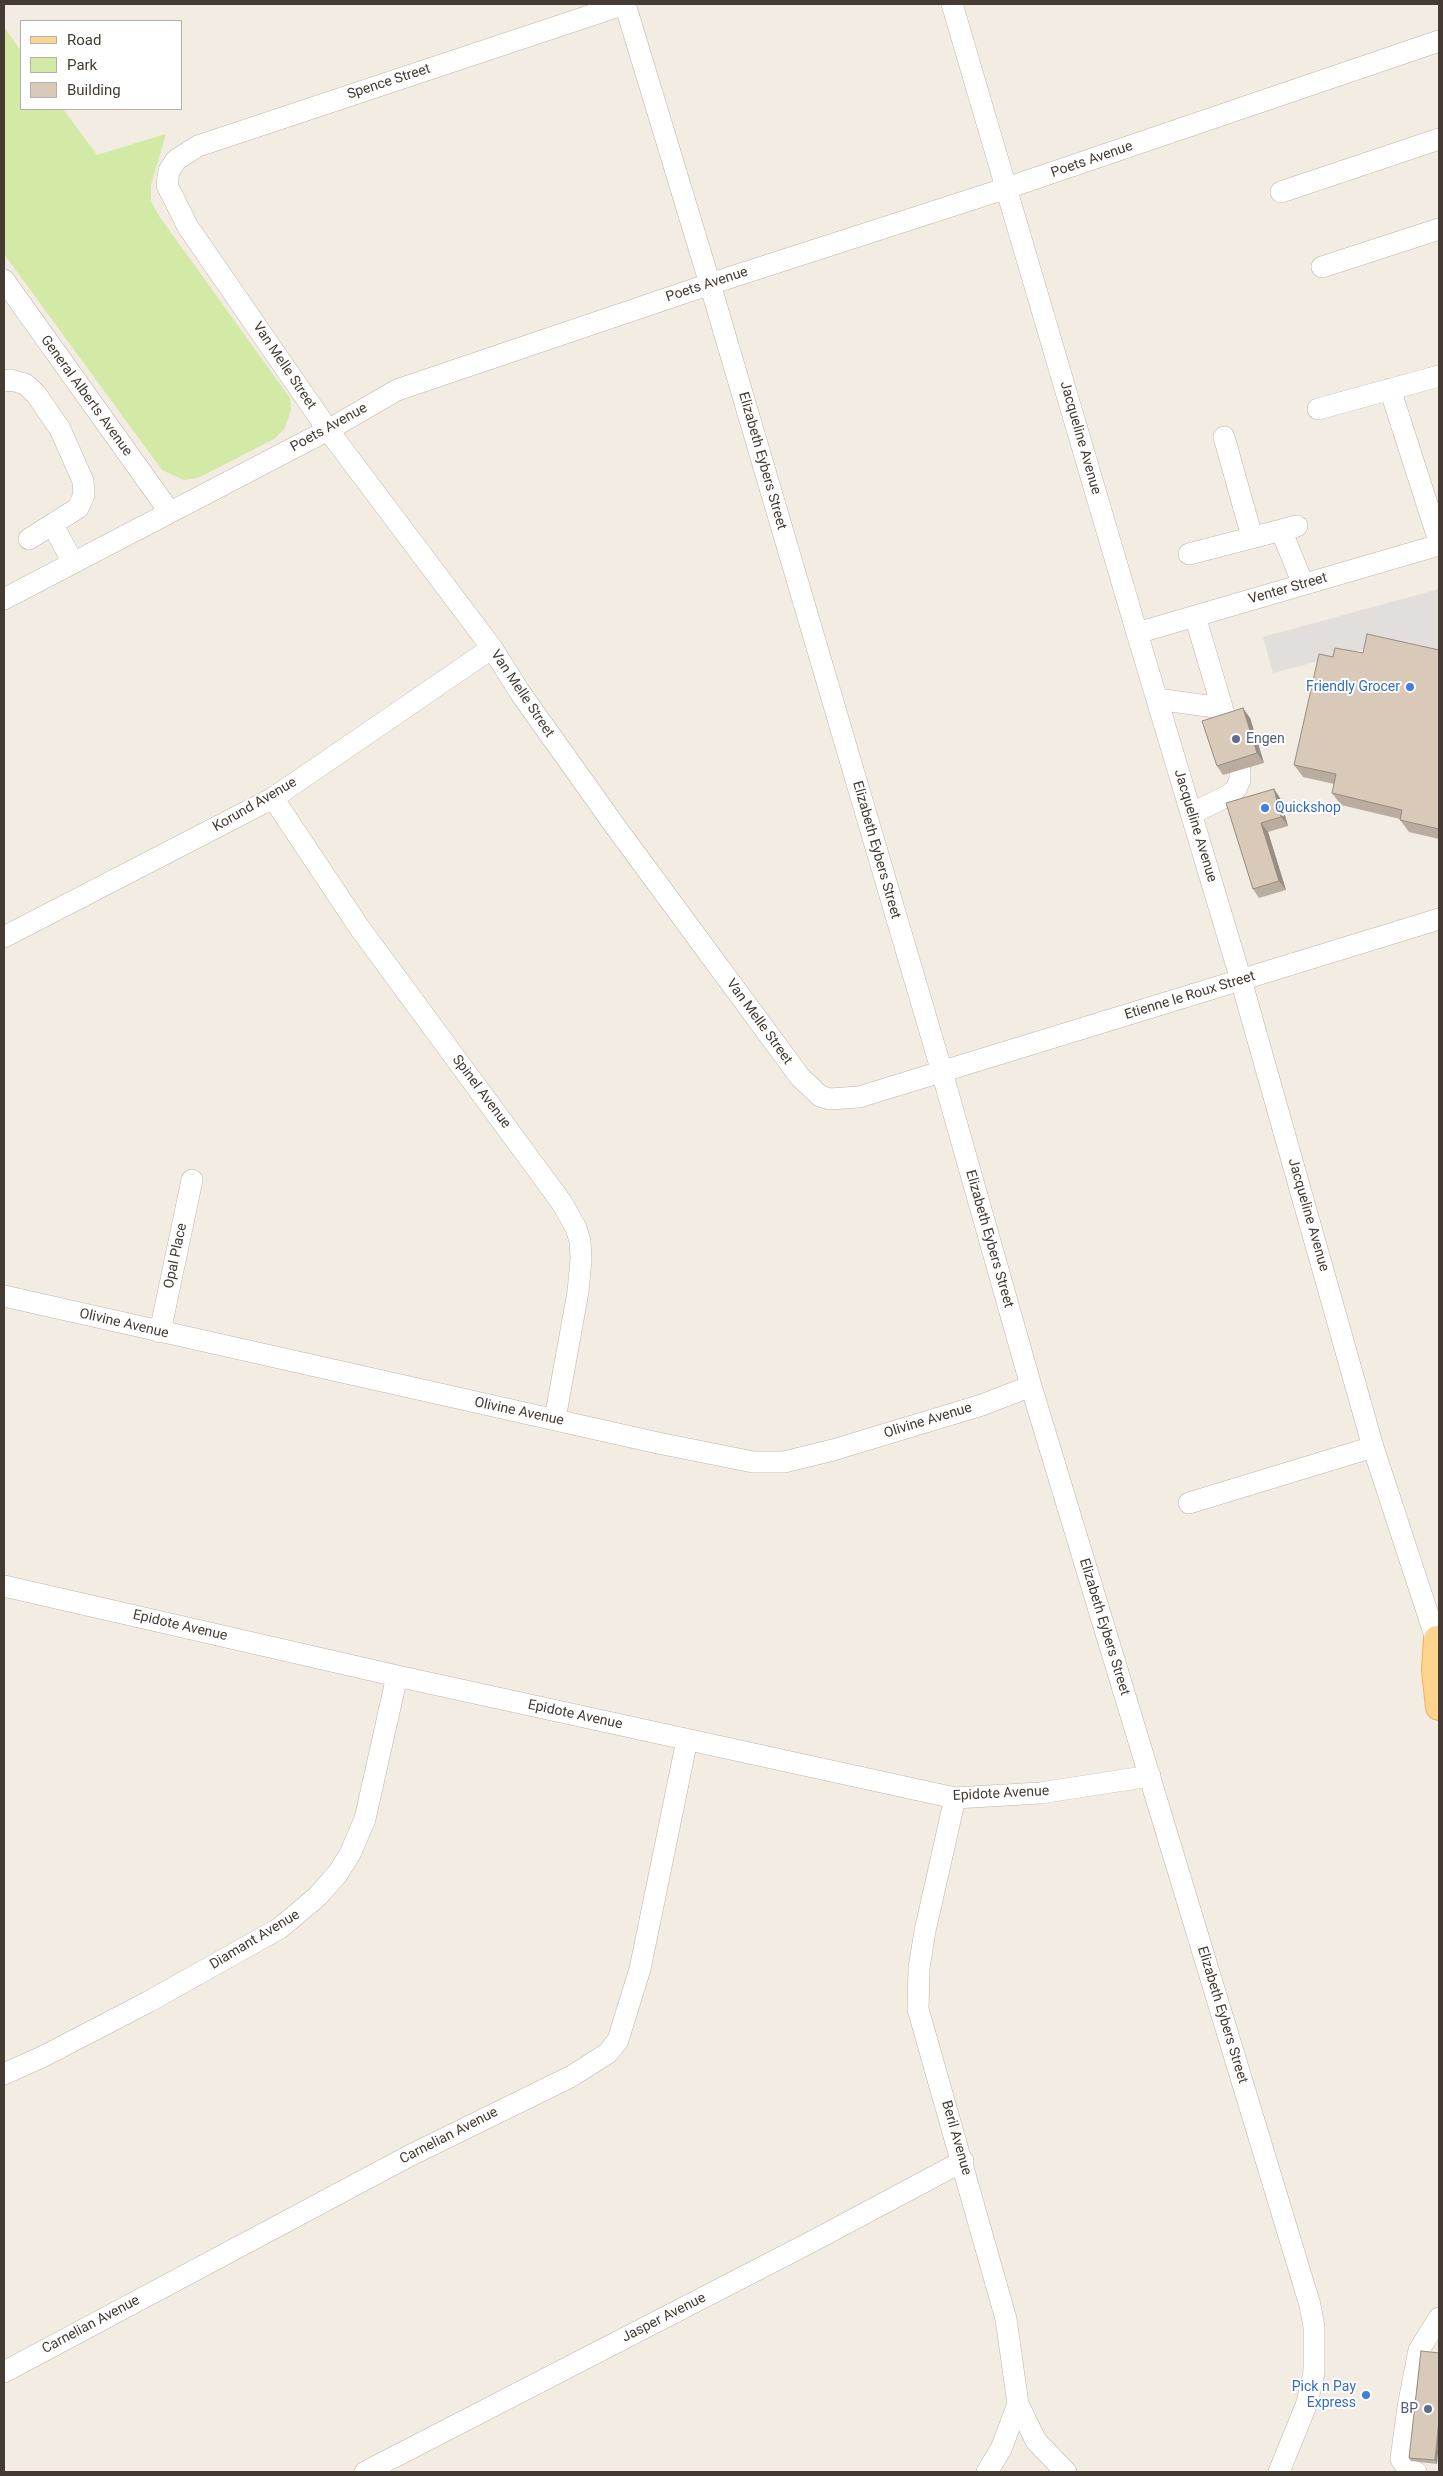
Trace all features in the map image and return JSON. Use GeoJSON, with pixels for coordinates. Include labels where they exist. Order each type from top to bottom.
{"type":"FeatureCollection","features":[{"type":"Feature","properties":{"kind":"main road"},"geometry":{"type":"LineString","coordinates":[[1438,1644],[1435,1670],[1439,1707]]}},
{"type":"Feature","properties":{"kind":"street","name":"Spence Street"},"geometry":{"type":"LineString","coordinates":[[167,180],[169,171],[176,160],[198,146],[625,4]]}},
{"type":"Feature","properties":{"kind":"street","name":"Elizabeth Eybers Street"},"geometry":{"type":"LineString","coordinates":[[625,4],[710,284],[942,1072],[1031,1386],[1150,1776],[1312,2320],[1314,2372],[1307,2403],[1279,2472]]}},
{"type":"Feature","properties":{"kind":"street","name":"Jacqueline Avenue"},"geometry":{"type":"LineString","coordinates":[[952,4],[1241,980],[1373,1448],[1438,1644]]}},
{"type":"Feature","properties":{"kind":"street","name":"Poets Avenue"},"geometry":{"type":"LineString","coordinates":[[4,599],[328,430],[397,390],[710,284],[1006,188],[1439,41]]}},
{"type":"Feature","properties":{"kind":"street"},"geometry":{"type":"LineString","coordinates":[[1281,192],[1439,139]]}},
{"type":"Feature","properties":{"kind":"street","name":"Van Melle Street"},"geometry":{"type":"LineString","coordinates":[[167,180],[168,191],[188,227],[328,430],[492,648],[521,694],[615,826],[788,1061],[811,1088],[820,1096],[830,1099],[859,1097],[942,1072]]}},
{"type":"Feature","properties":{"kind":"street"},"geometry":{"type":"LineString","coordinates":[[1322,266],[1439,229]]}},
{"type":"Feature","properties":{"kind":"street","name":"General Alberts Avenue"},"geometry":{"type":"LineString","coordinates":[[4,280],[169,512]]}},
{"type":"Feature","properties":{"kind":"street"},"geometry":{"type":"LineString","coordinates":[[1318,410],[1439,376]]}},
{"type":"Feature","properties":{"kind":"street"},"geometry":{"type":"LineString","coordinates":[[4,381],[11,380],[25,384],[36,394],[60,429],[82,481],[84,495],[78,508],[54,525],[29,539]]}},
{"type":"Feature","properties":{"kind":"street"},"geometry":{"type":"LineString","coordinates":[[1390,389],[1439,541]]}},
{"type":"Feature","properties":{"kind":"street"},"geometry":{"type":"LineString","coordinates":[[1224,437],[1252,538]]}},
{"type":"Feature","properties":{"kind":"street"},"geometry":{"type":"LineString","coordinates":[[54,525],[74,563]]}},
{"type":"Feature","properties":{"kind":"street"},"geometry":{"type":"LineString","coordinates":[[1190,554],[1289,528],[1303,584]]}},
{"type":"Feature","properties":{"kind":"street","name":"Venter Street"},"geometry":{"type":"LineString","coordinates":[[1137,633],[1439,546]]}},
{"type":"Feature","properties":{"kind":"street"},"geometry":{"type":"LineString","coordinates":[[1157,700],[1224,716],[1195,616]]}},
{"type":"Feature","properties":{"kind":"street","name":"Korund Avenue"},"geometry":{"type":"LineString","coordinates":[[4,937],[273,798],[492,648]]}},
{"type":"Feature","properties":{"kind":"street"},"geometry":{"type":"LineString","coordinates":[[1191,814],[1229,795],[1236,789],[1240,780],[1240,770]]}},
{"type":"Feature","properties":{"kind":"street","name":"Spinel Avenue"},"geometry":{"type":"LineString","coordinates":[[273,798],[359,927],[562,1203],[576,1228],[580,1241],[581,1259],[578,1292],[555,1419]]}},
{"type":"Feature","properties":{"kind":"street","name":"Etienne le Roux Street"},"geometry":{"type":"LineString","coordinates":[[942,1072],[1439,919]]}},
{"type":"Feature","properties":{"kind":"street","name":"Opal Place"},"geometry":{"type":"LineString","coordinates":[[160,1332],[192,1180]]}},
{"type":"Feature","properties":{"kind":"street","name":"Olivine Avenue"},"geometry":{"type":"LineString","coordinates":[[4,1296],[728,1458],[769,1463],[784,1462],[833,1450],[982,1405],[1031,1386]]}},
{"type":"Feature","properties":{"kind":"street"},"geometry":{"type":"LineString","coordinates":[[1190,1503],[1373,1448]]}},
{"type":"Feature","properties":{"kind":"street","name":"Epidote Avenue"},"geometry":{"type":"LineString","coordinates":[[4,1586],[397,1676],[955,1798],[1040,1793],[1150,1776]]}},
{"type":"Feature","properties":{"kind":"street","name":"Diamant Avenue"},"geometry":{"type":"LineString","coordinates":[[4,2074],[42,2057],[140,2006],[280,1928],[318,1896],[338,1873],[350,1854],[365,1819],[397,1676]]}},
{"type":"Feature","properties":{"kind":"street","name":"Carnelian Avenue"},"geometry":{"type":"LineString","coordinates":[[4,2372],[411,2155],[572,2076],[608,2053],[618,2040],[640,1968],[687,1740]]}},
{"type":"Feature","properties":{"kind":"street","name":"Beril Avenue"},"geometry":{"type":"LineString","coordinates":[[955,1798],[925,1931],[917,1988],[922,2027],[963,2161],[1006,2319],[1018,2404],[1001,2449],[988,2472]]}},
{"type":"Feature","properties":{"kind":"street","name":"Jasper Avenue"},"geometry":{"type":"LineString","coordinates":[[365,2472],[804,2246],[963,2161]]}},
{"type":"Feature","properties":{"kind":"street"},"geometry":{"type":"LineString","coordinates":[[1416,2472],[1407,2468],[1401,2459],[1419,2350],[1432,2339],[1439,2318]]}},
{"type":"Feature","properties":{"kind":"street"},"geometry":{"type":"LineString","coordinates":[[1018,2404],[1036,2441],[1066,2472]]}},
{"type":"Feature","properties":{"kind":"green space"},"geometry":{"type":"Polygon","coordinates":[[[4,27],[20,50],[20,110],[64,110],[97,155],[166,134],[151,185],[151,201],[159,216],[290,398],[291,410],[285,428],[274,439],[198,478],[184,480],[162,470],[4,254],[4,27]]]}},
{"type":"Feature","properties":{"kind":"shaded area"},"geometry":{"type":"Polygon","coordinates":[[[1439,589],[1439,660],[1376,646],[1273,673],[1263,637],[1439,589]]]}},
{"type":"Feature","properties":{"kind":"building"},"geometry":{"type":"Polygon","coordinates":[[[1367,634],[1439,650],[1439,829],[1400,820],[1402,810],[1332,793],[1336,774],[1294,765],[1319,654],[1333,657],[1335,648],[1363,653],[1367,634]]]}},
{"type":"Feature","properties":{"kind":"building"},"geometry":{"type":"Polygon","coordinates":[[[1243,708],[1257,753],[1217,766],[1202,721],[1243,708]]]}},
{"type":"Feature","properties":{"kind":"building"},"geometry":{"type":"Polygon","coordinates":[[[1274,789],[1281,817],[1261,823],[1279,881],[1253,889],[1226,803],[1274,789]]]}},
{"type":"Feature","properties":{"kind":"building"},"geometry":{"type":"Polygon","coordinates":[[[1421,2351],[1439,2353],[1439,2420],[1435,2460],[1409,2458],[1421,2351]]]}},
{"type":"Feature","properties":{"kind":"place","name":"Friendly Grocer"},"geometry":{"type":"Point","coordinates":[1410,687]}},
{"type":"Feature","properties":{"kind":"place","name":"Engen"},"geometry":{"type":"Point","coordinates":[1236,739]}},
{"type":"Feature","properties":{"kind":"place","name":"Quickshop"},"geometry":{"type":"Point","coordinates":[1265,808]}},
{"type":"Feature","properties":{"kind":"place","name":"Pick n Pay Express"},"geometry":{"type":"Point","coordinates":[1366,2395]}},
{"type":"Feature","properties":{"kind":"place","name":"BP"},"geometry":{"type":"Point","coordinates":[1428,2409]}}]}
